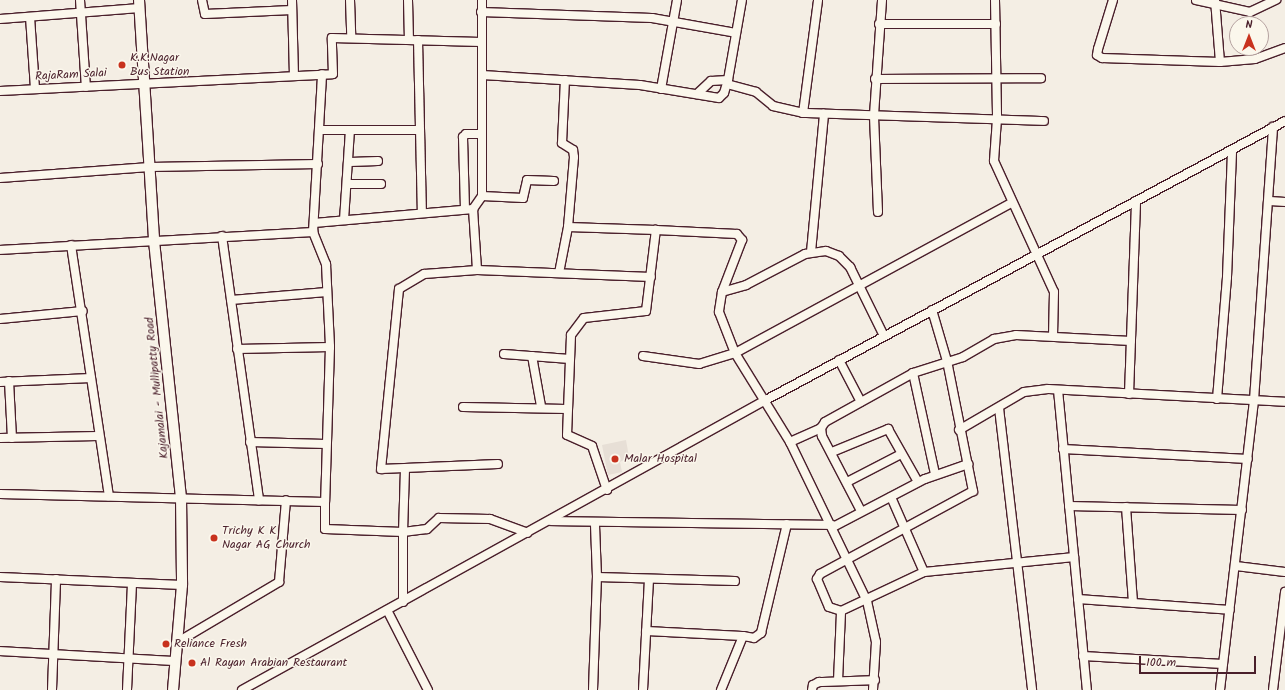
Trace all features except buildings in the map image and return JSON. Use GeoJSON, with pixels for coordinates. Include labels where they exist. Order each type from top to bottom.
{"type":"FeatureCollection","features":[{"type":"Feature","properties":{"kind":"main road","name":"Kajamalai - Mullipatty Road"},"geometry":{"type":"LineString","coordinates":[[140,4],[154,241],[182,497],[182,585],[174,661],[173,690]]}},
{"type":"Feature","properties":{"kind":"street"},"geometry":{"type":"LineString","coordinates":[[80,0],[86,86]]}},
{"type":"Feature","properties":{"kind":"street"},"geometry":{"type":"LineString","coordinates":[[202,0],[205,14],[292,10]]}},
{"type":"Feature","properties":{"kind":"street"},"geometry":{"type":"LineString","coordinates":[[292,0],[294,76]]}},
{"type":"Feature","properties":{"kind":"street"},"geometry":{"type":"LineString","coordinates":[[350,0],[351,38]]}},
{"type":"Feature","properties":{"kind":"street"},"geometry":{"type":"LineString","coordinates":[[408,0],[409,40]]}},
{"type":"Feature","properties":{"kind":"street"},"geometry":{"type":"LineString","coordinates":[[314,223],[469,209],[482,196],[482,0]]}},
{"type":"Feature","properties":{"kind":"street"},"geometry":{"type":"LineString","coordinates":[[661,89],[677,0]]}},
{"type":"Feature","properties":{"kind":"street"},"geometry":{"type":"LineString","coordinates":[[482,75],[565,80],[661,89],[719,98],[728,82],[742,0]]}},
{"type":"Feature","properties":{"kind":"street"},"geometry":{"type":"LineString","coordinates":[[803,113],[818,0]]}},
{"type":"Feature","properties":{"kind":"street"},"geometry":{"type":"LineString","coordinates":[[878,212],[874,115],[879,24],[882,0]]}},
{"type":"Feature","properties":{"kind":"street"},"geometry":{"type":"LineString","coordinates":[[995,0],[997,119],[994,161],[1011,203],[1055,298],[1054,336]]}},
{"type":"Feature","properties":{"kind":"street"},"geometry":{"type":"LineString","coordinates":[[1113,0],[1098,49],[1097,55],[1102,58],[1220,62],[1255,59],[1285,48]]}},
{"type":"Feature","properties":{"kind":"street"},"geometry":{"type":"LineString","coordinates":[[1196,0],[1215,2],[1250,12],[1276,0]]}},
{"type":"Feature","properties":{"kind":"street"},"geometry":{"type":"LineString","coordinates":[[1215,2],[1220,62]]}},
{"type":"Feature","properties":{"kind":"street"},"geometry":{"type":"LineString","coordinates":[[0,19],[82,13],[140,4]]}},
{"type":"Feature","properties":{"kind":"street"},"geometry":{"type":"LineString","coordinates":[[481,12],[636,17],[736,33]]}},
{"type":"Feature","properties":{"kind":"street"},"geometry":{"type":"LineString","coordinates":[[30,17],[35,89]]}},
{"type":"Feature","properties":{"kind":"street"},"geometry":{"type":"LineString","coordinates":[[879,24],[996,24]]}},
{"type":"Feature","properties":{"kind":"street"},"geometry":{"type":"LineString","coordinates":[[321,87],[333,74],[332,38],[481,42]]}},
{"type":"Feature","properties":{"kind":"street"},"geometry":{"type":"LineString","coordinates":[[418,40],[418,130],[422,213]]}},
{"type":"Feature","properties":{"kind":"street"},"geometry":{"type":"LineString","coordinates":[[322,74],[313,232],[326,264],[330,347],[324,530],[403,532],[427,529],[439,518],[490,519],[528,533]]}},
{"type":"Feature","properties":{"kind":"street","name":"RajaRam Salai"},"geometry":{"type":"LineString","coordinates":[[0,90],[333,74]]}},
{"type":"Feature","properties":{"kind":"street"},"geometry":{"type":"LineString","coordinates":[[876,79],[1041,78]]}},
{"type":"Feature","properties":{"kind":"street"},"geometry":{"type":"LineString","coordinates":[[559,273],[568,226],[574,153],[562,143],[565,80]]}},
{"type":"Feature","properties":{"kind":"street"},"geometry":{"type":"LineString","coordinates":[[697,94],[711,81],[728,82],[756,92],[773,106],[803,113],[1044,121]]}},
{"type":"Feature","properties":{"kind":"street"},"geometry":{"type":"LineString","coordinates":[[811,252],[824,114]]}},
{"type":"Feature","properties":{"kind":"street"},"geometry":{"type":"LineString","coordinates":[[242,690],[607,490],[839,360],[1285,121]]}},
{"type":"Feature","properties":{"kind":"street"},"geometry":{"type":"LineString","coordinates":[[1220,690],[1236,566],[1254,400],[1270,201],[1274,127]]}},
{"type":"Feature","properties":{"kind":"street"},"geometry":{"type":"LineString","coordinates":[[319,130],[418,130]]}},
{"type":"Feature","properties":{"kind":"street"},"geometry":{"type":"LineString","coordinates":[[344,220],[350,162],[350,130]]}},
{"type":"Feature","properties":{"kind":"street"},"geometry":{"type":"LineString","coordinates":[[477,270],[469,209],[463,137],[466,134],[482,134]]}},
{"type":"Feature","properties":{"kind":"street"},"geometry":{"type":"LineString","coordinates":[[1217,399],[1227,277],[1232,150]]}},
{"type":"Feature","properties":{"kind":"street"},"geometry":{"type":"LineString","coordinates":[[350,162],[378,161]]}},
{"type":"Feature","properties":{"kind":"street"},"geometry":{"type":"LineString","coordinates":[[0,178],[150,167],[318,164]]}},
{"type":"Feature","properties":{"kind":"street"},"geometry":{"type":"LineString","coordinates":[[482,196],[523,198],[528,180],[554,181]]}},
{"type":"Feature","properties":{"kind":"street"},"geometry":{"type":"LineString","coordinates":[[348,184],[381,184]]}},
{"type":"Feature","properties":{"kind":"street"},"geometry":{"type":"LineString","coordinates":[[1128,394],[1136,200]]}},
{"type":"Feature","properties":{"kind":"street"},"geometry":{"type":"LineString","coordinates":[[1270,201],[1285,202]]}},
{"type":"Feature","properties":{"kind":"street"},"geometry":{"type":"LineString","coordinates":[[643,356],[700,364],[735,353],[1011,203]]}},
{"type":"Feature","properties":{"kind":"street"},"geometry":{"type":"LineString","coordinates":[[568,226],[740,236],[740,245],[722,292],[719,312],[735,353],[790,442],[867,601],[876,642],[875,680],[873,690]]}},
{"type":"Feature","properties":{"kind":"street"},"geometry":{"type":"LineString","coordinates":[[607,490],[592,446],[567,434],[571,335],[584,318],[646,311],[656,230]]}},
{"type":"Feature","properties":{"kind":"street"},"geometry":{"type":"LineString","coordinates":[[0,250],[222,236],[313,232]]}},
{"type":"Feature","properties":{"kind":"street"},"geometry":{"type":"LineString","coordinates":[[222,236],[259,500]]}},
{"type":"Feature","properties":{"kind":"street"},"geometry":{"type":"LineString","coordinates":[[70,245],[83,311],[98,436],[109,496]]}},
{"type":"Feature","properties":{"kind":"street"},"geometry":{"type":"LineString","coordinates":[[722,292],[746,285],[811,252],[826,251],[839,256],[860,284],[884,336]]}},
{"type":"Feature","properties":{"kind":"street"},"geometry":{"type":"LineString","coordinates":[[498,464],[381,469],[398,293],[402,286],[424,274],[477,270],[651,277]]}},
{"type":"Feature","properties":{"kind":"street"},"geometry":{"type":"LineString","coordinates":[[230,300],[327,292]]}},
{"type":"Feature","properties":{"kind":"street"},"geometry":{"type":"LineString","coordinates":[[932,310],[947,361],[959,430],[973,491],[817,576],[829,607],[841,611],[867,601],[924,572],[1074,557]]}},
{"type":"Feature","properties":{"kind":"street"},"geometry":{"type":"LineString","coordinates":[[0,318],[83,311]]}},
{"type":"Feature","properties":{"kind":"street"},"geometry":{"type":"LineString","coordinates":[[790,442],[821,428],[825,422],[913,373],[962,357],[994,339],[1016,335],[1131,340]]}},
{"type":"Feature","properties":{"kind":"street"},"geometry":{"type":"LineString","coordinates":[[237,349],[330,347]]}},
{"type":"Feature","properties":{"kind":"street"},"geometry":{"type":"LineString","coordinates":[[504,354],[570,359]]}},
{"type":"Feature","properties":{"kind":"street"},"geometry":{"type":"LineString","coordinates":[[532,356],[541,406]]}},
{"type":"Feature","properties":{"kind":"street"},"geometry":{"type":"LineString","coordinates":[[839,360],[861,402]]}},
{"type":"Feature","properties":{"kind":"street"},"geometry":{"type":"LineString","coordinates":[[913,373],[935,474]]}},
{"type":"Feature","properties":{"kind":"street"},"geometry":{"type":"LineString","coordinates":[[12,438],[4,382],[91,378]]}},
{"type":"Feature","properties":{"kind":"street"},"geometry":{"type":"LineString","coordinates":[[959,430],[1024,392],[1058,390],[1285,402]]}},
{"type":"Feature","properties":{"kind":"street"},"geometry":{"type":"LineString","coordinates":[[1058,390],[1086,690]]}},
{"type":"Feature","properties":{"kind":"street"},"geometry":{"type":"LineString","coordinates":[[463,407],[541,406],[567,408]]}},
{"type":"Feature","properties":{"kind":"street"},"geometry":{"type":"LineString","coordinates":[[999,408],[1032,690]]}},
{"type":"Feature","properties":{"kind":"street"},"geometry":{"type":"LineString","coordinates":[[821,428],[861,511]]}},
{"type":"Feature","properties":{"kind":"street"},"geometry":{"type":"LineString","coordinates":[[832,452],[888,429],[918,482]]}},
{"type":"Feature","properties":{"kind":"street"},"geometry":{"type":"LineString","coordinates":[[0,438],[98,436]]}},
{"type":"Feature","properties":{"kind":"street"},"geometry":{"type":"LineString","coordinates":[[250,442],[326,444]]}},
{"type":"Feature","properties":{"kind":"street"},"geometry":{"type":"LineString","coordinates":[[1063,449],[1248,459]]}},
{"type":"Feature","properties":{"kind":"street"},"geometry":{"type":"LineString","coordinates":[[847,482],[901,454]]}},
{"type":"Feature","properties":{"kind":"street"},"geometry":{"type":"LineString","coordinates":[[550,521],[595,524],[787,524],[832,526],[935,474],[968,464]]}},
{"type":"Feature","properties":{"kind":"street"},"geometry":{"type":"LineString","coordinates":[[403,602],[404,469]]}},
{"type":"Feature","properties":{"kind":"street"},"geometry":{"type":"LineString","coordinates":[[0,494],[182,497],[325,502]]}},
{"type":"Feature","properties":{"kind":"street"},"geometry":{"type":"LineString","coordinates":[[891,497],[906,527],[924,572]]}},
{"type":"Feature","properties":{"kind":"street"},"geometry":{"type":"LineString","coordinates":[[176,643],[279,582],[286,500]]}},
{"type":"Feature","properties":{"kind":"street"},"geometry":{"type":"LineString","coordinates":[[1069,506],[1242,510]]}},
{"type":"Feature","properties":{"kind":"street"},"geometry":{"type":"LineString","coordinates":[[1126,507],[1133,603]]}},
{"type":"Feature","properties":{"kind":"street"},"geometry":{"type":"LineString","coordinates":[[593,690],[597,577],[595,524]]}},
{"type":"Feature","properties":{"kind":"street"},"geometry":{"type":"LineString","coordinates":[[646,631],[743,636],[754,638],[761,633],[787,524]]}},
{"type":"Feature","properties":{"kind":"street"},"geometry":{"type":"LineString","coordinates":[[1236,566],[1285,572]]}},
{"type":"Feature","properties":{"kind":"street"},"geometry":{"type":"LineString","coordinates":[[0,576],[182,585]]}},
{"type":"Feature","properties":{"kind":"street"},"geometry":{"type":"LineString","coordinates":[[597,577],[735,581]]}},
{"type":"Feature","properties":{"kind":"street"},"geometry":{"type":"LineString","coordinates":[[52,690],[56,579]]}},
{"type":"Feature","properties":{"kind":"street"},"geometry":{"type":"LineString","coordinates":[[643,690],[648,579]]}},
{"type":"Feature","properties":{"kind":"street"},"geometry":{"type":"LineString","coordinates":[[127,690],[132,583]]}},
{"type":"Feature","properties":{"kind":"street"},"geometry":{"type":"LineString","coordinates":[[1273,690],[1283,627],[1285,592]]}},
{"type":"Feature","properties":{"kind":"street"},"geometry":{"type":"LineString","coordinates":[[1078,599],[1230,610]]}},
{"type":"Feature","properties":{"kind":"street"},"geometry":{"type":"LineString","coordinates":[[387,610],[428,690]]}},
{"type":"Feature","properties":{"kind":"street"},"geometry":{"type":"LineString","coordinates":[[841,611],[840,681],[843,690]]}},
{"type":"Feature","properties":{"kind":"street"},"geometry":{"type":"LineString","coordinates":[[721,690],[743,636]]}},
{"type":"Feature","properties":{"kind":"street"},"geometry":{"type":"LineString","coordinates":[[0,651],[174,661]]}},
{"type":"Feature","properties":{"kind":"street"},"geometry":{"type":"LineString","coordinates":[[1083,656],[1223,664]]}},
{"type":"Feature","properties":{"kind":"street"},"geometry":{"type":"LineString","coordinates":[[812,690],[815,683],[875,680]]}},
{"type":"Feature","properties":{"kind":"shaded area","name":"Malar Hospital"},"geometry":{"type":"Polygon","coordinates":[[[626,440],[629,457],[620,462],[622,472],[608,475],[602,445],[626,440]]]}},
{"type":"Feature","properties":{"kind":"place","name":"K.K.Nagar Bus Station"},"geometry":{"type":"Point","coordinates":[122,65]}},
{"type":"Feature","properties":{"kind":"place","name":"Malar Hospital"},"geometry":{"type":"Point","coordinates":[615,459]}},
{"type":"Feature","properties":{"kind":"place","name":"Trichy K K Nagar AG Church"},"geometry":{"type":"Point","coordinates":[214,538]}},
{"type":"Feature","properties":{"kind":"place","name":"Reliance Fresh"},"geometry":{"type":"Point","coordinates":[166,644]}},
{"type":"Feature","properties":{"kind":"place","name":"Al Rayan Arabian Restaurant"},"geometry":{"type":"Point","coordinates":[192,663]}}]}
